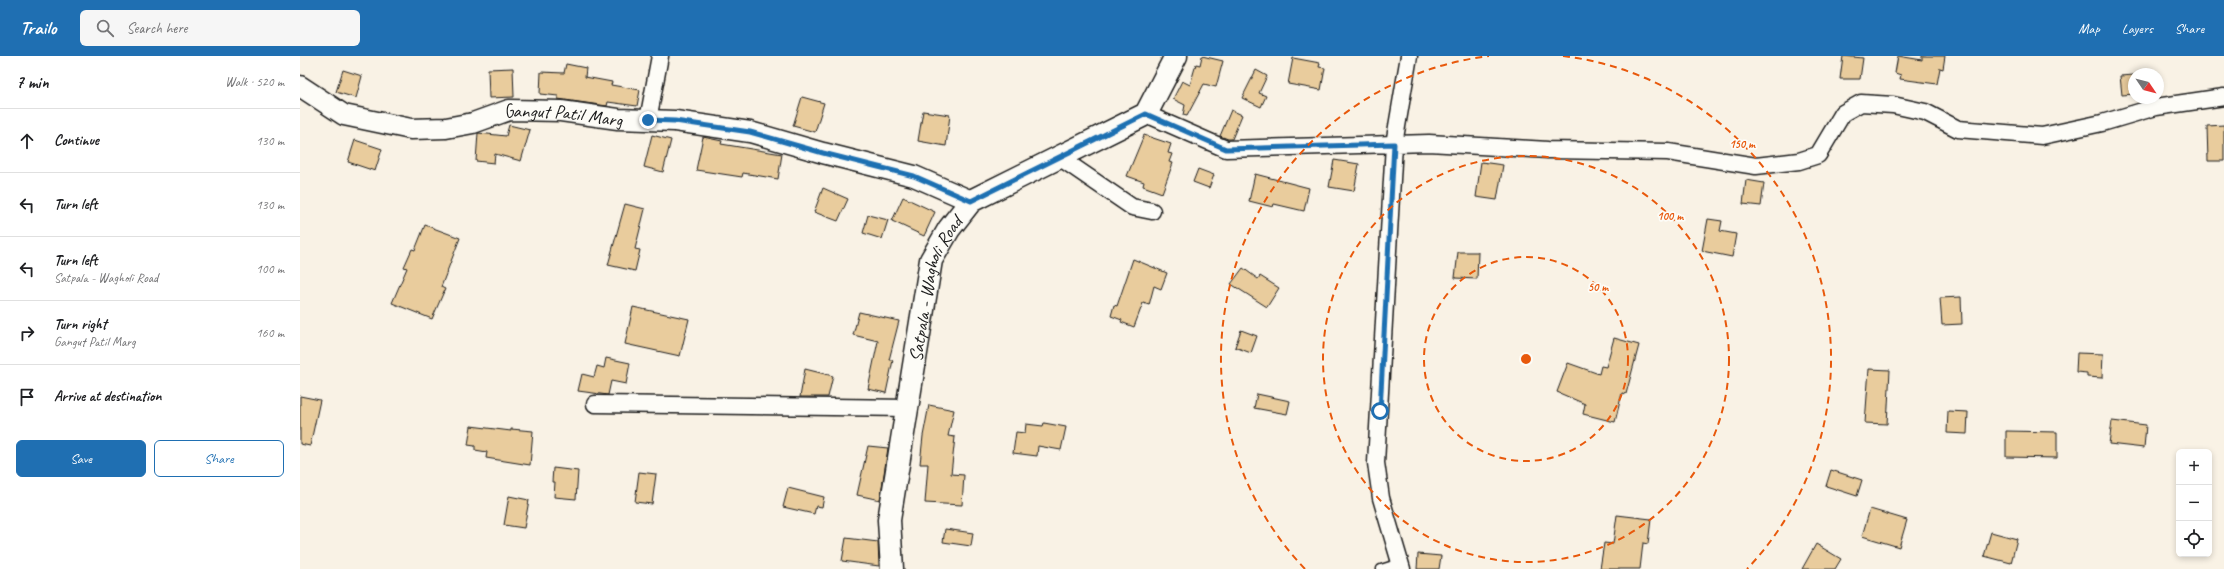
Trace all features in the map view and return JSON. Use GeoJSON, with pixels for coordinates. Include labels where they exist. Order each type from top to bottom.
{"type":"FeatureCollection","features":[{"type":"Feature","properties":{"kind":"main road"},"geometry":{"type":"LineString","coordinates":[[1146,114],[1176,56]]}},
{"type":"Feature","properties":{"kind":"main road","name":"Satpala - Wagholi Road"},"geometry":{"type":"LineString","coordinates":[[892,569],[889,520],[931,260],[949,229],[971,201],[1146,114]]}},
{"type":"Feature","properties":{"kind":"street"},"geometry":{"type":"LineString","coordinates":[[648,120],[660,56]]}},
{"type":"Feature","properties":{"kind":"street"},"geometry":{"type":"LineString","coordinates":[[1401,566],[1381,498],[1376,463],[1394,144],[1409,56]]}},
{"type":"Feature","properties":{"kind":"street","name":"Gangut Patil Marg"},"geometry":{"type":"LineString","coordinates":[[300,86],[344,115],[411,128],[446,128],[473,123],[509,110],[561,111],[618,119],[675,121],[750,132],[823,153],[914,176],[971,201]]}},
{"type":"Feature","properties":{"kind":"street"},"geometry":{"type":"LineString","coordinates":[[1146,114],[1226,149],[1436,143],[1548,150],[1668,152],[1756,166],[1800,161],[1818,155],[1842,113],[1861,103],[1893,105],[1925,112],[1958,129],[2042,136],[2102,123],[2156,107],[2224,97]]}},
{"type":"Feature","properties":{"kind":"street"},"geometry":{"type":"LineString","coordinates":[[1059,157],[1132,207],[1152,211]]}},
{"type":"Feature","properties":{"kind":"street"},"geometry":{"type":"LineString","coordinates":[[595,404],[908,408]]}},
{"type":"Feature","properties":{"kind":"lane"},"geometry":{"type":"LineString","coordinates":[[1381,569],[1401,566]]}},
{"type":"Feature","properties":{"kind":"building"},"geometry":{"type":"Polygon","coordinates":[[[1202,56],[1223,61],[1216,87],[1204,84],[1187,116],[1183,115],[1185,105],[1173,99],[1182,81],[1190,85],[1196,64],[1200,65],[1202,56]]]}},
{"type":"Feature","properties":{"kind":"building"},"geometry":{"type":"Polygon","coordinates":[[[1843,56],[1863,58],[1860,79],[1840,79],[1843,56]]]}},
{"type":"Feature","properties":{"kind":"building"},"geometry":{"type":"Polygon","coordinates":[[[1898,56],[1922,60],[1922,56],[1945,56],[1943,69],[1940,68],[1937,84],[1900,79],[1901,75],[1895,73],[1898,56]]]}},
{"type":"Feature","properties":{"kind":"building"},"geometry":{"type":"Polygon","coordinates":[[[1293,58],[1320,63],[1319,67],[1325,68],[1321,90],[1288,84],[1293,58]]]}},
{"type":"Feature","properties":{"kind":"building"},"geometry":{"type":"Polygon","coordinates":[[[566,64],[586,68],[585,77],[612,82],[611,85],[640,90],[637,106],[608,102],[607,106],[558,99],[558,96],[540,94],[541,72],[564,73],[566,64]]]}},
{"type":"Feature","properties":{"kind":"building"},"geometry":{"type":"Polygon","coordinates":[[[513,68],[514,97],[489,98],[488,69],[513,68]]]}},
{"type":"Feature","properties":{"kind":"building"},"geometry":{"type":"Polygon","coordinates":[[[343,70],[362,76],[356,98],[336,92],[343,70]]]}},
{"type":"Feature","properties":{"kind":"building"},"geometry":{"type":"Polygon","coordinates":[[[1256,70],[1267,76],[1259,93],[1266,96],[1261,107],[1242,98],[1256,70]]]}},
{"type":"Feature","properties":{"kind":"building"},"geometry":{"type":"Polygon","coordinates":[[[2128,75],[2128,94],[2122,95],[2120,76],[2128,75]]]}},
{"type":"Feature","properties":{"kind":"building"},"geometry":{"type":"Polygon","coordinates":[[[802,97],[824,103],[815,132],[793,126],[802,97]]]}},
{"type":"Feature","properties":{"kind":"building"},"geometry":{"type":"Polygon","coordinates":[[[1231,110],[1242,115],[1232,139],[1228,139],[1220,136],[1231,110]]]}},
{"type":"Feature","properties":{"kind":"building"},"geometry":{"type":"Polygon","coordinates":[[[923,111],[950,115],[946,146],[918,141],[923,111]]]}},
{"type":"Feature","properties":{"kind":"building"},"geometry":{"type":"Polygon","coordinates":[[[509,125],[530,130],[521,161],[495,154],[494,163],[476,161],[478,133],[506,136],[509,125]]]}},
{"type":"Feature","properties":{"kind":"building"},"geometry":{"type":"Polygon","coordinates":[[[2224,125],[2224,161],[2208,161],[2207,126],[2224,125]]]}},
{"type":"Feature","properties":{"kind":"building"},"geometry":{"type":"Polygon","coordinates":[[[652,135],[671,140],[663,172],[644,167],[652,135]]]}},
{"type":"Feature","properties":{"kind":"building"},"geometry":{"type":"Polygon","coordinates":[[[1144,135],[1171,144],[1168,153],[1172,154],[1169,162],[1173,163],[1162,193],[1143,186],[1144,182],[1127,176],[1144,135]]]}},
{"type":"Feature","properties":{"kind":"building"},"geometry":{"type":"Polygon","coordinates":[[[703,137],[722,141],[721,144],[782,154],[778,179],[743,173],[742,177],[696,170],[703,137]]]}},
{"type":"Feature","properties":{"kind":"building"},"geometry":{"type":"Polygon","coordinates":[[[355,140],[382,149],[375,171],[348,162],[355,140]]]}},
{"type":"Feature","properties":{"kind":"building"},"geometry":{"type":"Polygon","coordinates":[[[1334,160],[1359,164],[1354,191],[1329,187],[1334,160]]]}},
{"type":"Feature","properties":{"kind":"building"},"geometry":{"type":"Polygon","coordinates":[[[1481,162],[1503,165],[1497,200],[1476,197],[1481,162]]]}},
{"type":"Feature","properties":{"kind":"building"},"geometry":{"type":"Polygon","coordinates":[[[1198,169],[1214,175],[1209,188],[1193,182],[1198,169]]]}},
{"type":"Feature","properties":{"kind":"building"},"geometry":{"type":"Polygon","coordinates":[[[1255,174],[1309,188],[1304,211],[1274,204],[1273,207],[1249,201],[1255,174]]]}},
{"type":"Feature","properties":{"kind":"building"},"geometry":{"type":"Polygon","coordinates":[[[1746,180],[1764,183],[1761,206],[1743,204],[1746,180]]]}},
{"type":"Feature","properties":{"kind":"building"},"geometry":{"type":"Polygon","coordinates":[[[823,188],[848,199],[838,221],[814,212],[823,188]]]}},
{"type":"Feature","properties":{"kind":"building"},"geometry":{"type":"Polygon","coordinates":[[[903,197],[935,212],[924,236],[892,221],[903,197]]]}},
{"type":"Feature","properties":{"kind":"building"},"geometry":{"type":"Polygon","coordinates":[[[625,204],[645,209],[635,249],[640,250],[635,271],[608,265],[625,204]]]}},
{"type":"Feature","properties":{"kind":"building"},"geometry":{"type":"Polygon","coordinates":[[[868,215],[888,220],[882,239],[863,233],[868,215]]]}},
{"type":"Feature","properties":{"kind":"building"},"geometry":{"type":"Polygon","coordinates":[[[1708,219],[1722,221],[1720,231],[1736,234],[1732,257],[1702,251],[1708,219]]]}},
{"type":"Feature","properties":{"kind":"building"},"geometry":{"type":"Polygon","coordinates":[[[425,225],[460,238],[441,287],[445,289],[432,319],[392,303],[407,268],[404,267],[412,249],[415,250],[425,225]]]}},
{"type":"Feature","properties":{"kind":"building"},"geometry":{"type":"Polygon","coordinates":[[[1458,252],[1478,252],[1477,279],[1455,278],[1458,252]]]}},
{"type":"Feature","properties":{"kind":"building"},"geometry":{"type":"Polygon","coordinates":[[[1133,259],[1167,273],[1161,289],[1154,286],[1149,305],[1143,303],[1134,327],[1111,316],[1114,305],[1117,306],[1133,259]]]}},
{"type":"Feature","properties":{"kind":"building"},"geometry":{"type":"Polygon","coordinates":[[[1243,268],[1258,279],[1260,276],[1279,288],[1267,307],[1231,284],[1243,268]]]}},
{"type":"Feature","properties":{"kind":"building"},"geometry":{"type":"Polygon","coordinates":[[[1961,297],[1962,324],[1942,325],[1940,298],[1961,297]]]}},
{"type":"Feature","properties":{"kind":"building"},"geometry":{"type":"Polygon","coordinates":[[[633,307],[689,319],[680,356],[625,344],[633,307]]]}},
{"type":"Feature","properties":{"kind":"building"},"geometry":{"type":"Polygon","coordinates":[[[859,312],[899,321],[889,360],[893,360],[886,393],[868,389],[878,341],[853,335],[859,312]]]}},
{"type":"Feature","properties":{"kind":"building"},"geometry":{"type":"Polygon","coordinates":[[[1241,330],[1257,336],[1251,353],[1235,347],[1241,330]]]}},
{"type":"Feature","properties":{"kind":"building"},"geometry":{"type":"Polygon","coordinates":[[[1614,338],[1639,345],[1626,394],[1622,393],[1615,422],[1583,414],[1585,404],[1557,392],[1568,363],[1599,374],[1601,366],[1606,367],[1614,338]]]}},
{"type":"Feature","properties":{"kind":"building"},"geometry":{"type":"Polygon","coordinates":[[[2077,353],[2103,354],[2102,378],[2087,377],[2087,373],[2076,372],[2077,353]]]}},
{"type":"Feature","properties":{"kind":"building"},"geometry":{"type":"Polygon","coordinates":[[[606,358],[630,363],[626,384],[611,381],[608,395],[578,391],[582,374],[594,377],[597,366],[604,368],[606,358]]]}},
{"type":"Feature","properties":{"kind":"building"},"geometry":{"type":"Polygon","coordinates":[[[805,369],[833,376],[828,397],[800,397],[805,369]]]}},
{"type":"Feature","properties":{"kind":"building"},"geometry":{"type":"Polygon","coordinates":[[[1869,369],[1890,370],[1887,424],[1865,423],[1869,369]]]}},
{"type":"Feature","properties":{"kind":"building"},"geometry":{"type":"Polygon","coordinates":[[[1257,394],[1290,401],[1287,414],[1254,408],[1257,394]]]}},
{"type":"Feature","properties":{"kind":"building"},"geometry":{"type":"Polygon","coordinates":[[[300,396],[320,400],[310,446],[300,444],[300,396]]]}},
{"type":"Feature","properties":{"kind":"building"},"geometry":{"type":"Polygon","coordinates":[[[929,405],[954,410],[948,436],[955,437],[951,474],[964,475],[962,505],[925,503],[928,464],[920,464],[923,436],[929,405]]]}},
{"type":"Feature","properties":{"kind":"building"},"geometry":{"type":"Polygon","coordinates":[[[1948,411],[1968,412],[1967,434],[1947,433],[1948,411]]]}},
{"type":"Feature","properties":{"kind":"building"},"geometry":{"type":"Polygon","coordinates":[[[2112,421],[2146,425],[2144,448],[2109,444],[2112,421]]]}},
{"type":"Feature","properties":{"kind":"building"},"geometry":{"type":"Polygon","coordinates":[[[1044,423],[1066,427],[1061,450],[1038,446],[1037,456],[1013,453],[1016,432],[1025,433],[1026,424],[1043,426],[1044,423]]]}},
{"type":"Feature","properties":{"kind":"building"},"geometry":{"type":"Polygon","coordinates":[[[471,426],[511,431],[511,429],[533,431],[530,465],[486,458],[487,452],[475,450],[475,446],[468,445],[471,426]]]}},
{"type":"Feature","properties":{"kind":"building"},"geometry":{"type":"Polygon","coordinates":[[[2006,431],[2057,432],[2057,458],[2006,457],[2006,431]]]}},
{"type":"Feature","properties":{"kind":"building"},"geometry":{"type":"Polygon","coordinates":[[[868,446],[888,448],[880,500],[857,495],[868,446]]]}},
{"type":"Feature","properties":{"kind":"building"},"geometry":{"type":"Polygon","coordinates":[[[553,468],[578,471],[576,499],[554,497],[555,482],[552,482],[553,468]]]}},
{"type":"Feature","properties":{"kind":"building"},"geometry":{"type":"Polygon","coordinates":[[[1831,470],[1862,480],[1857,496],[1826,486],[1831,470]]]}},
{"type":"Feature","properties":{"kind":"building"},"geometry":{"type":"Polygon","coordinates":[[[639,472],[656,474],[652,504],[635,502],[639,472]]]}},
{"type":"Feature","properties":{"kind":"building"},"geometry":{"type":"Polygon","coordinates":[[[788,488],[824,497],[822,507],[816,506],[814,514],[783,507],[788,488]]]}},
{"type":"Feature","properties":{"kind":"building"},"geometry":{"type":"Polygon","coordinates":[[[509,496],[529,500],[524,528],[504,525],[509,496]]]}},
{"type":"Feature","properties":{"kind":"building"},"geometry":{"type":"Polygon","coordinates":[[[1870,509],[1907,520],[1899,547],[1862,536],[1870,509]]]}},
{"type":"Feature","properties":{"kind":"building"},"geometry":{"type":"Polygon","coordinates":[[[1617,515],[1651,519],[1648,544],[1643,543],[1640,569],[1600,569],[1604,543],[1613,544],[1617,515]]]}},
{"type":"Feature","properties":{"kind":"building"},"geometry":{"type":"Polygon","coordinates":[[[945,529],[973,533],[971,546],[943,542],[945,529]]]}},
{"type":"Feature","properties":{"kind":"building"},"geometry":{"type":"Polygon","coordinates":[[[1991,532],[2017,539],[2011,563],[1984,556],[1991,532]]]}},
{"type":"Feature","properties":{"kind":"building"},"geometry":{"type":"Polygon","coordinates":[[[846,538],[878,542],[879,566],[842,561],[846,538]]]}},
{"type":"Feature","properties":{"kind":"building"},"geometry":{"type":"Polygon","coordinates":[[[1816,544],[1841,559],[1835,569],[1802,569],[1816,544]]]}},
{"type":"Feature","properties":{"kind":"building"},"geometry":{"type":"Polygon","coordinates":[[[1418,554],[1441,556],[1439,569],[1417,569],[1418,554]]]}},
{"type":"Feature","properties":{"kind":"route"},"geometry":{"type":"LineString","coordinates":[[648,120],[675,121],[750,132],[823,153],[914,176],[971,201],[1146,114],[1226,149],[1394,144],[1380,411]]}}]}
